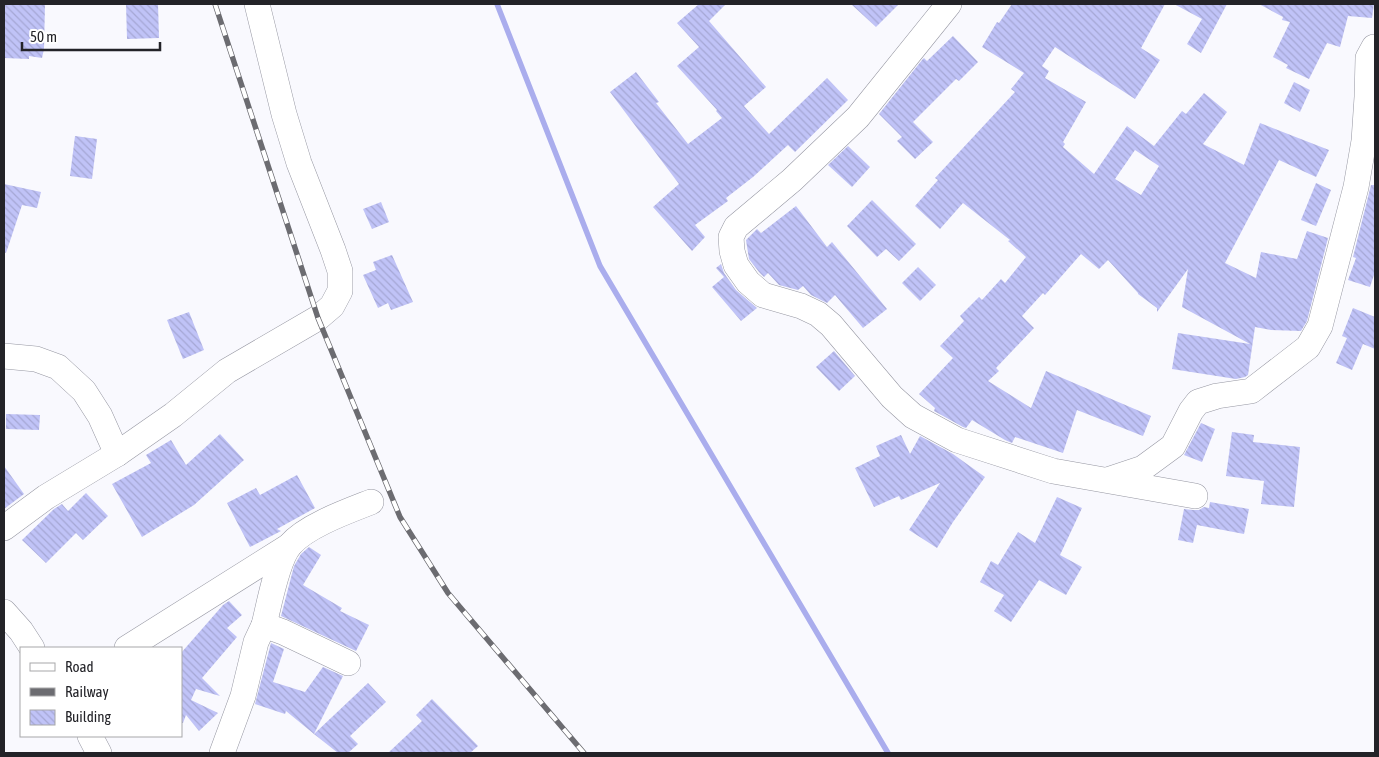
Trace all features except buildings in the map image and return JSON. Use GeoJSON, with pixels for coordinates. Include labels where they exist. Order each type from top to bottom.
{"type":"FeatureCollection","features":[{"type":"Feature","properties":{"kind":"street"},"geometry":{"type":"LineString","coordinates":[[4,528],[46,497],[117,454],[173,415],[227,371],[318,318],[332,306],[340,291],[340,271],[334,250],[299,163],[284,114],[257,4]]}},
{"type":"Feature","properties":{"kind":"street"},"geometry":{"type":"LineString","coordinates":[[949,4],[858,117],[792,180],[736,227],[731,237],[732,252],[736,266],[748,282],[763,295],[801,306],[818,314],[831,325],[892,397],[913,416],[957,440],[1053,471],[1195,496]]}},
{"type":"Feature","properties":{"kind":"street"},"geometry":{"type":"LineString","coordinates":[[1105,480],[1143,468],[1173,446],[1191,411],[1198,402],[1217,396],[1251,391],[1308,347],[1320,326],[1356,187],[1364,142],[1368,97],[1368,58],[1374,47]]}},
{"type":"Feature","properties":{"kind":"street"},"geometry":{"type":"LineString","coordinates":[[4,356],[36,360],[58,367],[84,391],[100,416],[117,454]]}},
{"type":"Feature","properties":{"kind":"street"},"geometry":{"type":"LineString","coordinates":[[129,647],[289,546],[300,536],[317,526],[371,502]]}},
{"type":"Feature","properties":{"kind":"street"},"geometry":{"type":"LineString","coordinates":[[222,753],[243,696],[256,642],[264,625],[276,574],[289,546]]}},
{"type":"Feature","properties":{"kind":"street"},"geometry":{"type":"LineString","coordinates":[[4,612],[21,631],[31,647]]}},
{"type":"Feature","properties":{"kind":"street"},"geometry":{"type":"LineString","coordinates":[[264,625],[348,663]]}},
{"type":"Feature","properties":{"kind":"street"},"geometry":{"type":"LineString","coordinates":[[91,737],[99,753]]}},
{"type":"Feature","properties":{"kind":"waterway"},"geometry":{"type":"LineString","coordinates":[[497,4],[600,266],[888,753]]}},
{"type":"Feature","properties":{"kind":"railway"},"geometry":{"type":"LineString","coordinates":[[215,4],[318,318],[400,517],[448,593],[584,753]]}}]}
